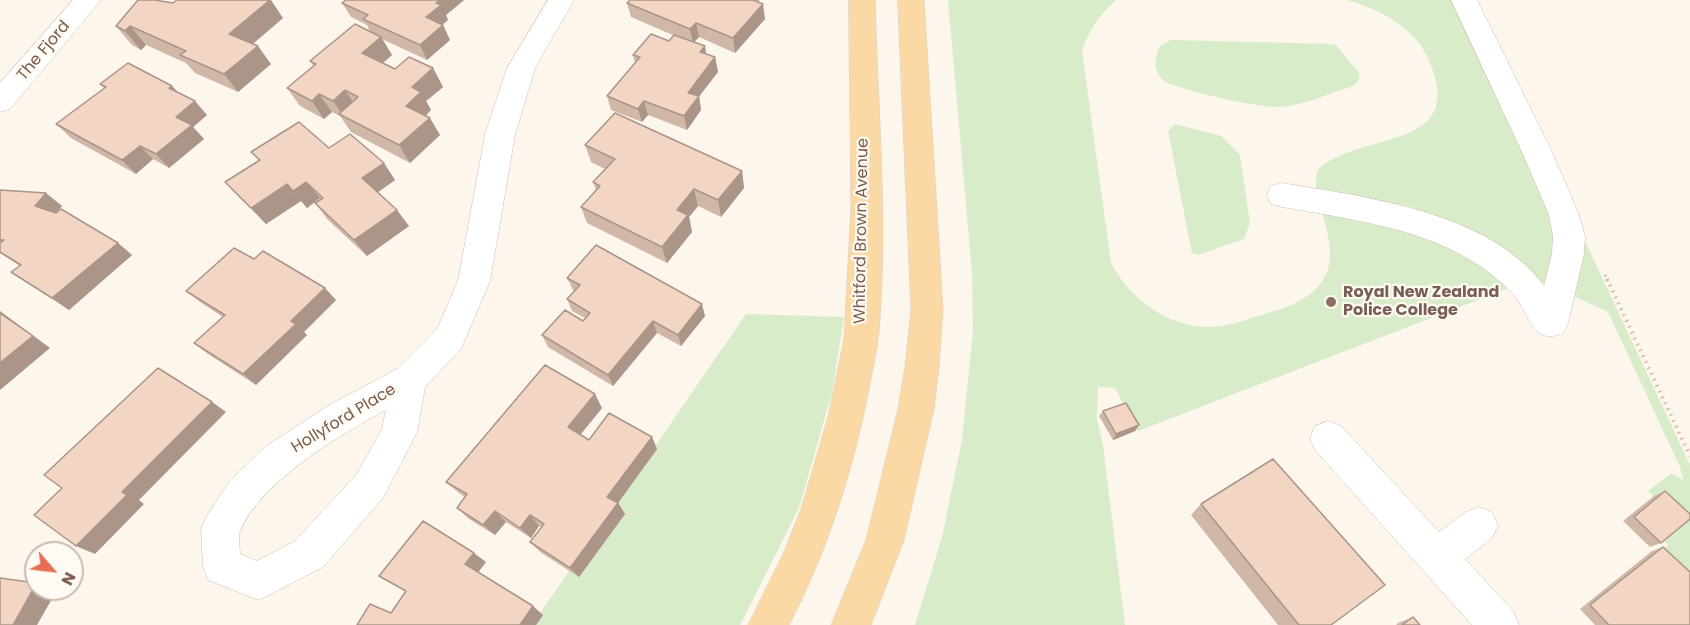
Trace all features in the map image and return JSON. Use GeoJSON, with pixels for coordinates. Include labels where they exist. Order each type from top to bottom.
{"type":"FeatureCollection","features":[{"type":"Feature","properties":{"kind":"main road","name":"Whitford Brown Avenue"},"geometry":{"type":"LineString","coordinates":[[768,625],[805,549],[828,483],[844,429],[861,334],[865,242],[862,0]]}},
{"type":"Feature","properties":{"kind":"main road"},"geometry":{"type":"LineString","coordinates":[[851,625],[885,540],[914,420],[922,367],[927,310],[911,0]]}},
{"type":"Feature","properties":{"kind":"street","name":"Hollyford Place"},"geometry":{"type":"LineString","coordinates":[[409,380],[399,432],[370,486],[309,554],[259,581],[222,566],[220,529],[242,495],[278,459],[343,415],[409,380],[449,339],[474,281],[500,135],[517,79],[539,35],[561,0]]}},
{"type":"Feature","properties":{"kind":"street"},"geometry":{"type":"LineString","coordinates":[[1282,195],[1401,217],[1463,240],[1489,255],[1518,277],[1551,323],[1568,254],[1569,236],[1564,215],[1538,154],[1464,0]]}},
{"type":"Feature","properties":{"kind":"street","name":"The Fjord"},"geometry":{"type":"LineString","coordinates":[[0,102],[77,2]]}},
{"type":"Feature","properties":{"kind":"street"},"geometry":{"type":"LineString","coordinates":[[1328,438],[1499,625]]}},
{"type":"Feature","properties":{"kind":"street"},"geometry":{"type":"LineString","coordinates":[[1437,556],[1479,525]]}},
{"type":"Feature","properties":{"kind":"green space"},"geometry":{"type":"Polygon","coordinates":[[[948,0],[1116,0],[1096,23],[1082,51],[1111,263],[1128,288],[1139,299],[1165,316],[1194,326],[1217,327],[1277,310],[1304,298],[1324,278],[1330,262],[1329,240],[1322,211],[1405,226],[1486,265],[1509,288],[1138,431],[1115,388],[1098,387],[1097,419],[1103,445],[1125,625],[915,625],[942,537],[962,440],[973,331],[972,273],[948,0]]]}},
{"type":"Feature","properties":{"kind":"green space"},"geometry":{"type":"Polygon","coordinates":[[[1347,0],[1453,0],[1548,204],[1554,244],[1546,285],[1533,279],[1452,225],[1411,207],[1316,189],[1317,172],[1320,167],[1343,154],[1409,133],[1426,122],[1436,107],[1437,86],[1427,56],[1413,36],[1382,14],[1347,0]]]}},
{"type":"Feature","properties":{"kind":"green space"},"geometry":{"type":"Polygon","coordinates":[[[1171,40],[1332,44],[1336,45],[1359,73],[1359,77],[1356,84],[1294,105],[1269,107],[1239,102],[1165,82],[1156,69],[1156,60],[1161,45],[1171,40]]]}},
{"type":"Feature","properties":{"kind":"green space"},"geometry":{"type":"Polygon","coordinates":[[[1175,124],[1221,136],[1240,155],[1250,223],[1244,239],[1198,255],[1192,253],[1168,131],[1175,124]]]}},
{"type":"Feature","properties":{"kind":"green space"},"geometry":{"type":"Polygon","coordinates":[[[1583,237],[1690,465],[1690,575],[1662,550],[1668,545],[1661,538],[1681,521],[1648,491],[1672,473],[1683,480],[1680,467],[1608,312],[1567,293],[1583,237]]]}},
{"type":"Feature","properties":{"kind":"green space"},"geometry":{"type":"Polygon","coordinates":[[[746,314],[844,317],[832,393],[799,508],[740,625],[532,625],[746,314]]]}},
{"type":"Feature","properties":{"kind":"building"},"geometry":{"type":"Polygon","coordinates":[[[138,0],[173,3],[177,0],[270,0],[229,34],[258,46],[224,74],[180,55],[186,51],[130,26],[125,31],[116,26],[138,0]]]}},
{"type":"Feature","properties":{"kind":"building"},"geometry":{"type":"Polygon","coordinates":[[[346,0],[440,0],[436,3],[441,5],[426,17],[443,25],[420,45],[363,19],[368,15],[342,3],[346,0]]]}},
{"type":"Feature","properties":{"kind":"building"},"geometry":{"type":"Polygon","coordinates":[[[630,0],[753,0],[763,4],[733,38],[696,23],[690,29],[627,3],[630,0]]]}},
{"type":"Feature","properties":{"kind":"building"},"geometry":{"type":"Polygon","coordinates":[[[355,24],[381,37],[362,53],[395,69],[409,57],[433,68],[412,87],[421,92],[406,106],[430,118],[399,145],[339,114],[358,97],[345,90],[333,101],[319,94],[312,101],[287,88],[316,64],[310,61],[355,24]]]}},
{"type":"Feature","properties":{"kind":"building"},"geometry":{"type":"Polygon","coordinates":[[[651,34],[669,41],[674,35],[705,46],[700,52],[715,57],[688,93],[699,96],[684,116],[644,101],[638,109],[607,96],[640,57],[633,55],[651,34]]]}},
{"type":"Feature","properties":{"kind":"building"},"geometry":{"type":"Polygon","coordinates":[[[128,63],[195,101],[176,117],[192,125],[156,154],[140,146],[122,160],[56,124],[106,87],[100,84],[128,63]]]}},
{"type":"Feature","properties":{"kind":"building"},"geometry":{"type":"Polygon","coordinates":[[[615,113],[742,171],[718,200],[694,189],[677,210],[688,215],[662,247],[581,207],[600,186],[593,182],[615,159],[585,145],[615,113]]]}},
{"type":"Feature","properties":{"kind":"building"},"geometry":{"type":"Polygon","coordinates":[[[299,122],[329,148],[350,134],[384,163],[362,178],[397,210],[354,240],[315,203],[323,198],[306,182],[293,191],[287,184],[251,208],[225,182],[260,160],[251,152],[299,122]]]}},
{"type":"Feature","properties":{"kind":"building"},"geometry":{"type":"Polygon","coordinates":[[[0,190],[46,193],[35,206],[56,213],[61,209],[118,243],[52,298],[11,272],[21,265],[0,252],[0,243],[4,240],[0,240],[0,190]]]}},
{"type":"Feature","properties":{"kind":"building"},"geometry":{"type":"Polygon","coordinates":[[[596,245],[702,304],[678,335],[653,321],[608,375],[542,335],[565,310],[583,321],[590,313],[567,299],[580,285],[567,278],[596,245]]]}},
{"type":"Feature","properties":{"kind":"building"},"geometry":{"type":"Polygon","coordinates":[[[234,248],[254,259],[263,251],[325,288],[291,321],[296,324],[243,374],[194,343],[225,315],[186,291],[234,248]]]}},
{"type":"Feature","properties":{"kind":"building"},"geometry":{"type":"Polygon","coordinates":[[[0,313],[33,336],[0,363],[0,313]]]}},
{"type":"Feature","properties":{"kind":"building"},"geometry":{"type":"Polygon","coordinates":[[[545,365],[595,394],[568,427],[589,440],[609,413],[652,437],[607,497],[618,503],[570,568],[530,542],[544,524],[530,515],[520,528],[495,511],[483,525],[457,508],[467,494],[446,482],[545,365]]]}},
{"type":"Feature","properties":{"kind":"building"},"geometry":{"type":"Polygon","coordinates":[[[158,368],[212,402],[122,492],[127,495],[81,541],[69,541],[34,515],[62,488],[44,475],[158,368]]]}},
{"type":"Feature","properties":{"kind":"building"},"geometry":{"type":"Polygon","coordinates":[[[1126,403],[1139,425],[1116,434],[1103,411],[1126,403]]]}},
{"type":"Feature","properties":{"kind":"building"},"geometry":{"type":"Polygon","coordinates":[[[1273,459],[1385,585],[1331,625],[1299,625],[1201,504],[1273,459]]]}},
{"type":"Feature","properties":{"kind":"building"},"geometry":{"type":"Polygon","coordinates":[[[1665,491],[1690,514],[1690,519],[1661,543],[1634,517],[1665,491]]]}},
{"type":"Feature","properties":{"kind":"building"},"geometry":{"type":"Polygon","coordinates":[[[423,521],[474,553],[465,564],[533,606],[520,625],[357,625],[370,604],[391,613],[406,591],[379,576],[423,521]]]}},
{"type":"Feature","properties":{"kind":"building"},"geometry":{"type":"Polygon","coordinates":[[[1663,547],[1690,572],[1690,625],[1609,625],[1590,605],[1663,547]]]}},
{"type":"Feature","properties":{"kind":"building"},"geometry":{"type":"Polygon","coordinates":[[[0,578],[24,581],[24,601],[26,601],[13,625],[0,625],[0,578]]]}},
{"type":"Feature","properties":{"kind":"building"},"geometry":{"type":"Polygon","coordinates":[[[1413,617],[1420,625],[1402,625],[1413,617]]]}},
{"type":"Feature","properties":{"kind":"place","name":"Royal New Zealand Police College"},"geometry":{"type":"Point","coordinates":[1331,302]}}]}
